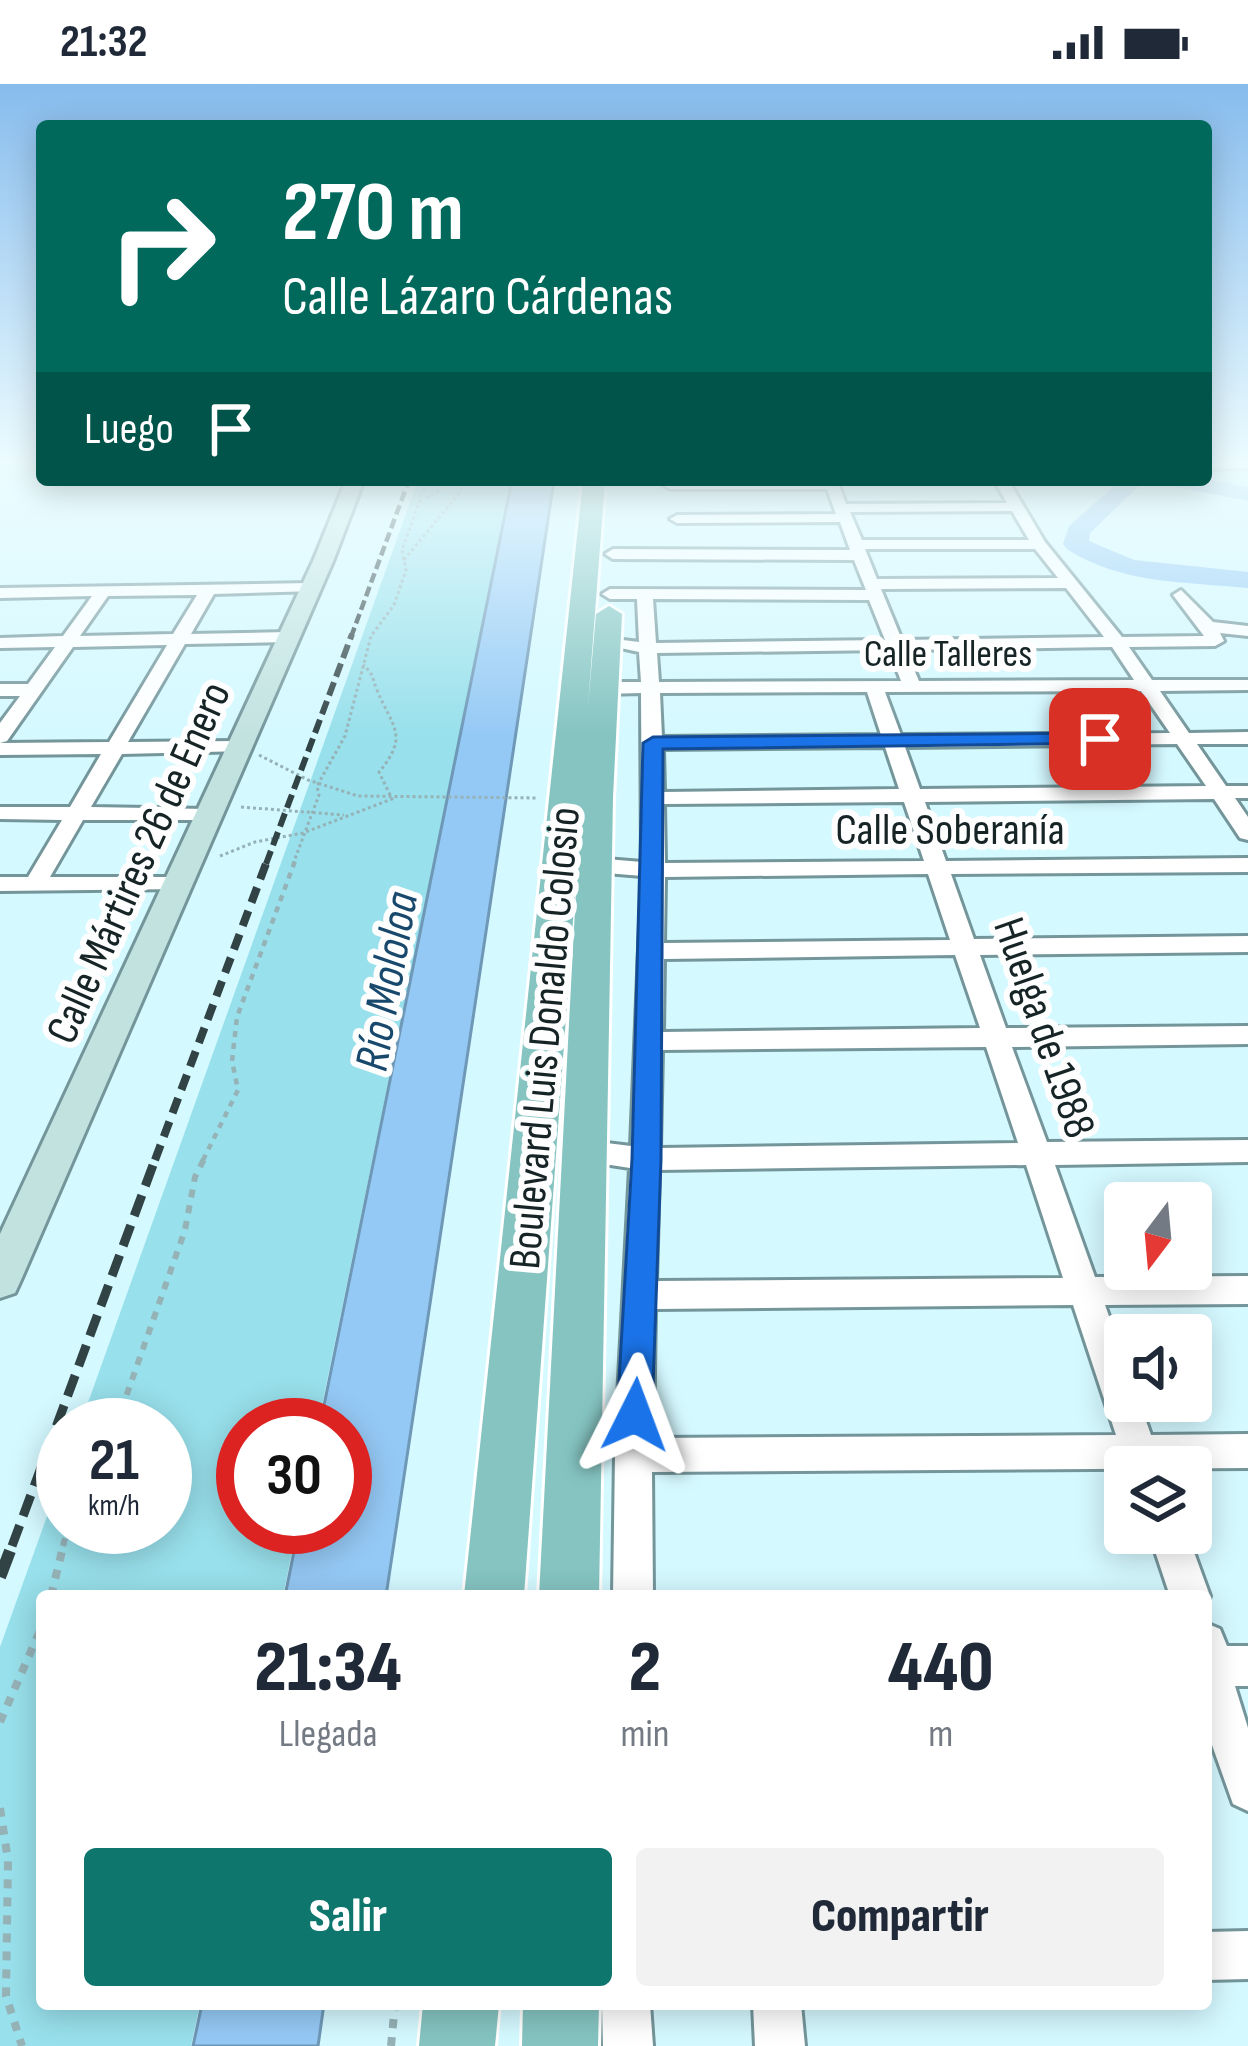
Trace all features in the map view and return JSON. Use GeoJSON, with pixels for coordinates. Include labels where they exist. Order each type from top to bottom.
{"type":"FeatureCollection","features":[{"type":"Feature","properties":{"kind":"main road","name":"Boulevard Luis Donaldo Colosio"},"geometry":{"type":"LineString","coordinates":[[495,1590],[588,553]]}},
{"type":"Feature","properties":{"kind":"main road","name":"Boulevard Luis Donaldo Colosio"},"geometry":{"type":"LineString","coordinates":[[568,1590],[594,865],[568,779],[604,688],[627,645],[621,553]]}},
{"type":"Feature","properties":{"kind":"main road"},"geometry":{"type":"LineString","coordinates":[[458,2046],[461,2010]]}},
{"type":"Feature","properties":{"kind":"main road"},"geometry":{"type":"LineString","coordinates":[[560,2046],[561,2010]]}},
{"type":"Feature","properties":{"kind":"street","name":"Calle Mártires 26 de Enero"},"geometry":{"type":"LineString","coordinates":[[0,1280],[325,553]]}},
{"type":"Feature","properties":{"kind":"street"},"geometry":{"type":"LineString","coordinates":[[623,582],[839,553]]}},
{"type":"Feature","properties":{"kind":"street"},"geometry":{"type":"LineString","coordinates":[[859,553],[913,688]]}},
{"type":"Feature","properties":{"kind":"street"},"geometry":{"type":"LineString","coordinates":[[1046,553],[1117,642],[1248,833]]}},
{"type":"Feature","properties":{"kind":"street"},"geometry":{"type":"LineString","coordinates":[[623,582],[874,590],[1070,584]]}},
{"type":"Feature","properties":{"kind":"street"},"geometry":{"type":"LineString","coordinates":[[0,593],[311,588]]}},
{"type":"Feature","properties":{"kind":"street"},"geometry":{"type":"LineString","coordinates":[[35,884],[208,590]]}},
{"type":"Feature","properties":{"kind":"street"},"geometry":{"type":"LineString","coordinates":[[0,736],[103,592]]}},
{"type":"Feature","properties":{"kind":"street"},"geometry":{"type":"LineString","coordinates":[[627,645],[1215,641],[1180,595]]}},
{"type":"Feature","properties":{"kind":"street"},"geometry":{"type":"LineString","coordinates":[[1208,626],[1248,631]]}},
{"type":"Feature","properties":{"kind":"street"},"geometry":{"type":"LineString","coordinates":[[0,643],[289,637]]}},
{"type":"Feature","properties":{"kind":"street","name":"Boulevard Luis Donaldo Colosio"},"geometry":{"type":"LineString","coordinates":[[627,645],[649,691],[654,798],[633,1590]]}},
{"type":"Feature","properties":{"kind":"street","name":"Calle Talleres"},"geometry":{"type":"LineString","coordinates":[[604,688],[1248,686]]}},
{"type":"Feature","properties":{"kind":"street","name":"Huelga de 1988"},"geometry":{"type":"LineString","coordinates":[[875,688],[1137,1446]]}},
{"type":"Feature","properties":{"kind":"street"},"geometry":{"type":"LineString","coordinates":[[0,690],[33,690]]}},
{"type":"Feature","properties":{"kind":"street"},"geometry":{"type":"LineString","coordinates":[[653,743],[1248,738]]}},
{"type":"Feature","properties":{"kind":"street"},"geometry":{"type":"LineString","coordinates":[[0,749],[238,747]]}},
{"type":"Feature","properties":{"kind":"street"},"geometry":{"type":"LineString","coordinates":[[654,798],[1248,792]]}},
{"type":"Feature","properties":{"kind":"street"},"geometry":{"type":"LineString","coordinates":[[0,813],[207,815]]}},
{"type":"Feature","properties":{"kind":"street","name":"Calle Soberanía"},"geometry":{"type":"LineString","coordinates":[[594,865],[652,870],[1248,865]]}},
{"type":"Feature","properties":{"kind":"street"},"geometry":{"type":"LineString","coordinates":[[0,884],[174,884]]}},
{"type":"Feature","properties":{"kind":"street"},"geometry":{"type":"LineString","coordinates":[[650,951],[1248,944]]}},
{"type":"Feature","properties":{"kind":"street"},"geometry":{"type":"LineString","coordinates":[[649,1041],[1248,1035]]}},
{"type":"Feature","properties":{"kind":"street"},"geometry":{"type":"LineString","coordinates":[[583,1151],[646,1159],[1248,1150]]}},
{"type":"Feature","properties":{"kind":"street"},"geometry":{"type":"LineString","coordinates":[[642,1295],[1248,1290]]}},
{"type":"Feature","properties":{"kind":"street"},"geometry":{"type":"LineString","coordinates":[[1212,1454],[1248,1451]]}},
{"type":"Feature","properties":{"kind":"street"},"geometry":{"type":"LineString","coordinates":[[633,1455],[1104,1460]]}},
{"type":"Feature","properties":{"kind":"street"},"geometry":{"type":"LineString","coordinates":[[1175,1554],[1188,1590]]}},
{"type":"Feature","properties":{"kind":"street"},"geometry":{"type":"LineString","coordinates":[[1219,1660],[1218,1702],[1248,1789]]}},
{"type":"Feature","properties":{"kind":"street"},"geometry":{"type":"LineString","coordinates":[[1212,1956],[1248,1955]]}},
{"type":"Feature","properties":{"kind":"street"},"geometry":{"type":"LineString","coordinates":[[626,2010],[628,2046]]}},
{"type":"Feature","properties":{"kind":"street"},"geometry":{"type":"LineString","coordinates":[[777,2010],[780,2046]]}},
{"type":"Feature","properties":{"kind":"path"},"geometry":{"type":"LineString","coordinates":[[126,1398],[185,1230],[195,1177],[238,1090],[232,1061],[237,1017],[320,781],[345,736],[371,636],[394,605],[406,570],[404,553]]}},
{"type":"Feature","properties":{"kind":"path"},"geometry":{"type":"LineString","coordinates":[[404,560],[411,553]]}},
{"type":"Feature","properties":{"kind":"path"},"geometry":{"type":"LineString","coordinates":[[362,664],[373,673],[373,686],[396,723],[393,756],[379,772],[392,799]]}},
{"type":"Feature","properties":{"kind":"path"},"geometry":{"type":"LineString","coordinates":[[238,747],[331,790],[392,799],[568,779]]}},
{"type":"Feature","properties":{"kind":"path"},"geometry":{"type":"LineString","coordinates":[[174,884],[234,849],[302,833],[392,799]]}},
{"type":"Feature","properties":{"kind":"path"},"geometry":{"type":"LineString","coordinates":[[207,815],[230,806],[349,815]]}},
{"type":"Feature","properties":{"kind":"path"},"geometry":{"type":"LineString","coordinates":[[52,1590],[61,1554]]}},
{"type":"Feature","properties":{"kind":"path"},"geometry":{"type":"LineString","coordinates":[[0,1722],[36,1640]]}},
{"type":"Feature","properties":{"kind":"path"},"geometry":{"type":"LineString","coordinates":[[0,1808],[8,1860],[6,1996],[22,2046]]}},
{"type":"Feature","properties":{"kind":"path"},"geometry":{"type":"LineString","coordinates":[[391,2046],[394,2010]]}},
{"type":"Feature","properties":{"kind":"shaded area"},"geometry":{"type":"Polygon","coordinates":[[[392,553],[497,553],[324,1398],[216,1398],[216,1554],[292,1554],[284,1590],[36,1590],[36,2010],[199,2010],[191,2046],[0,2046],[0,1647],[36,1547],[36,1554],[192,1554],[192,1398],[90,1398],[392,553]]]}},
{"type":"Feature","properties":{"kind":"shaded area"},"geometry":{"type":"Polygon","coordinates":[[[497,553],[543,553],[387,1590],[286,1590],[294,1554],[372,1554],[372,1398],[325,1398],[497,553]]]}},
{"type":"Feature","properties":{"kind":"shaded area"},"geometry":{"type":"Polygon","coordinates":[[[201,2010],[323,2010],[318,2046],[193,2046],[201,2010]]]}},
{"type":"Feature","properties":{"kind":"waterway"},"geometry":{"type":"LineString","coordinates":[[1090,553],[1134,568],[1248,580]]}},
{"type":"Feature","properties":{"kind":"railway"},"geometry":{"type":"LineString","coordinates":[[351,637],[382,553]]}},
{"type":"Feature","properties":{"kind":"railway"},"geometry":{"type":"LineString","coordinates":[[266,864],[352,634]]}},
{"type":"Feature","properties":{"kind":"railway"},"geometry":{"type":"LineString","coordinates":[[155,1160],[267,861]]}},
{"type":"Feature","properties":{"kind":"railway"},"geometry":{"type":"LineString","coordinates":[[12,1546],[156,1157]]}},
{"type":"Feature","properties":{"kind":"railway"},"geometry":{"type":"LineString","coordinates":[[0,1577],[13,1543]]}},
{"type":"Feature","properties":{"kind":"route"},"geometry":{"type":"LineString","coordinates":[[635,1415],[646,1159],[653,743],[1100,739]]}},
{"type":"Feature","properties":{"kind":"water label","name":"Río Mololoa"},"geometry":{"type":"Point","coordinates":[385,981]}}]}
